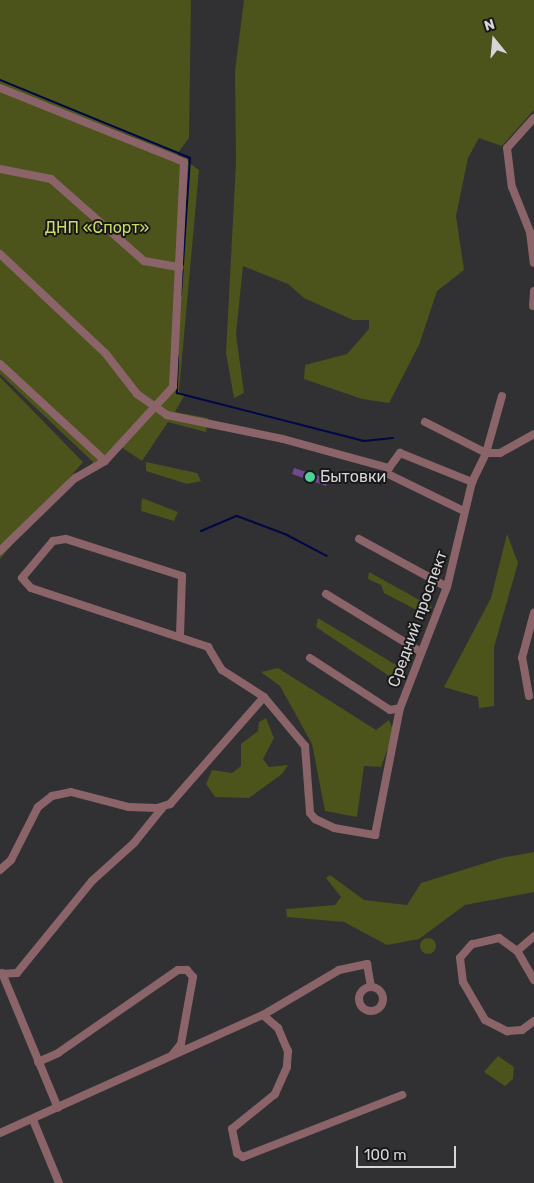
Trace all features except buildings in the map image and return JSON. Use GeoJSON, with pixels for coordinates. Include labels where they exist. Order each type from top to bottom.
{"type":"FeatureCollection","features":[{"type":"Feature","properties":{"kind":"street"},"geometry":{"type":"LineString","coordinates":[[0,88],[184,162],[173,387],[105,461],[75,478],[0,551]]}},
{"type":"Feature","properties":{"kind":"street"},"geometry":{"type":"LineString","coordinates":[[534,118],[507,148],[512,188],[530,232],[534,263]]}},
{"type":"Feature","properties":{"kind":"street"},"geometry":{"type":"LineString","coordinates":[[0,169],[51,179],[144,261],[179,268]]}},
{"type":"Feature","properties":{"kind":"street"},"geometry":{"type":"LineString","coordinates":[[0,254],[106,354],[137,394],[167,415],[383,465],[389,468],[400,453],[472,482]]}},
{"type":"Feature","properties":{"kind":"street"},"geometry":{"type":"LineString","coordinates":[[532,306],[534,291]]}},
{"type":"Feature","properties":{"kind":"street"},"geometry":{"type":"LineString","coordinates":[[0,364],[105,461]]}},
{"type":"Feature","properties":{"kind":"street","name":"Средний проспект"},"geometry":{"type":"LineString","coordinates":[[264,697],[305,746],[310,813],[315,819],[334,828],[375,835],[400,708],[447,586],[460,544],[464,511],[472,482],[486,453],[502,396]]}},
{"type":"Feature","properties":{"kind":"street"},"geometry":{"type":"LineString","coordinates":[[425,422],[486,453],[500,453],[534,434]]}},
{"type":"Feature","properties":{"kind":"street"},"geometry":{"type":"LineString","coordinates":[[388,474],[464,511]]}},
{"type":"Feature","properties":{"kind":"street"},"geometry":{"type":"LineString","coordinates":[[58,1108],[1,973],[17,973],[92,881],[134,843],[163,807],[220,751],[264,697],[222,670],[208,647],[180,636],[31,588],[22,578],[53,541],[66,538],[182,576],[180,636]]}},
{"type":"Feature","properties":{"kind":"street"},"geometry":{"type":"LineString","coordinates":[[359,539],[447,586]]}},
{"type":"Feature","properties":{"kind":"street"},"geometry":{"type":"LineString","coordinates":[[326,594],[422,652]]}},
{"type":"Feature","properties":{"kind":"street"},"geometry":{"type":"LineString","coordinates":[[529,696],[522,658],[534,613]]}},
{"type":"Feature","properties":{"kind":"street"},"geometry":{"type":"LineString","coordinates":[[310,658],[390,710],[400,708]]}},
{"type":"Feature","properties":{"kind":"street"},"geometry":{"type":"LineString","coordinates":[[0,870],[11,860],[38,808],[52,796],[71,792],[129,807],[163,807]]}},
{"type":"Feature","properties":{"kind":"street"},"geometry":{"type":"LineString","coordinates":[[516,951],[534,936]]}},
{"type":"Feature","properties":{"kind":"street"},"geometry":{"type":"LineString","coordinates":[[534,980],[516,951],[499,938],[478,941],[462,953],[461,974],[474,1005],[492,1025],[515,1031],[534,1021]]}},
{"type":"Feature","properties":{"kind":"street"},"geometry":{"type":"LineString","coordinates":[[0,1134],[173,1054],[263,1015],[339,970],[367,964],[370,987]]}},
{"type":"Feature","properties":{"kind":"street"},"geometry":{"type":"LineString","coordinates":[[38,1062],[58,1053],[178,970],[187,970],[193,977],[181,1044],[173,1054]]}},
{"type":"Feature","properties":{"kind":"street"},"geometry":{"type":"LineString","coordinates":[[263,1015],[278,1028],[288,1051],[287,1067],[276,1094],[232,1129],[237,1153],[243,1157],[402,1095]]}},
{"type":"Feature","properties":{"kind":"street"},"geometry":{"type":"LineString","coordinates":[[32,1120],[59,1183]]}},
{"type":"Feature","properties":{"kind":"green space","name":"ДНП «Спорт»"},"geometry":{"type":"Polygon","coordinates":[[[0,0],[191,0],[189,138],[177,154],[199,170],[179,391],[184,396],[175,412],[208,418],[206,432],[168,422],[142,461],[121,447],[96,471],[91,466],[93,462],[0,374],[0,90],[152,144],[0,85],[0,0]]]}},
{"type":"Feature","properties":{"kind":"green space"},"geometry":{"type":"Polygon","coordinates":[[[244,0],[534,0],[534,110],[502,146],[479,138],[468,158],[456,216],[464,270],[437,291],[419,345],[389,403],[362,399],[304,379],[305,365],[347,354],[369,329],[369,320],[353,320],[304,298],[288,284],[243,266],[236,334],[244,393],[234,398],[226,353],[236,162],[235,71],[244,0]]]}},
{"type":"Feature","properties":{"kind":"green space"},"geometry":{"type":"Polygon","coordinates":[[[0,377],[83,462],[0,559],[0,377]]]}},
{"type":"Feature","properties":{"kind":"green space"},"geometry":{"type":"Polygon","coordinates":[[[146,462],[197,473],[201,481],[187,484],[146,471],[146,462]]]}},
{"type":"Feature","properties":{"kind":"green space"},"geometry":{"type":"Polygon","coordinates":[[[142,498],[178,512],[174,521],[141,511],[142,498]]]}},
{"type":"Feature","properties":{"kind":"green space"},"geometry":{"type":"Polygon","coordinates":[[[507,534],[518,563],[494,647],[494,706],[479,708],[478,697],[444,687],[491,598],[507,534]]]}},
{"type":"Feature","properties":{"kind":"green space"},"geometry":{"type":"Polygon","coordinates":[[[369,572],[432,607],[426,615],[384,593],[381,585],[368,579],[369,572]]]}},
{"type":"Feature","properties":{"kind":"green space"},"geometry":{"type":"Polygon","coordinates":[[[318,618],[406,671],[401,684],[316,627],[318,618]]]}},
{"type":"Feature","properties":{"kind":"green space"},"geometry":{"type":"Polygon","coordinates":[[[278,668],[376,730],[389,720],[394,732],[381,767],[364,766],[357,817],[325,811],[312,744],[280,686],[261,672],[278,668]]]}},
{"type":"Feature","properties":{"kind":"green space"},"geometry":{"type":"Polygon","coordinates":[[[266,718],[274,738],[263,759],[269,767],[288,765],[282,774],[249,798],[215,797],[206,784],[212,770],[232,773],[241,766],[241,744],[258,731],[259,722],[266,718]]]}},
{"type":"Feature","properties":{"kind":"green space"},"geometry":{"type":"Polygon","coordinates":[[[534,852],[534,892],[465,905],[419,939],[387,945],[344,922],[287,917],[286,909],[335,905],[341,897],[326,878],[330,875],[364,900],[407,905],[421,883],[501,858],[534,852]]]}},
{"type":"Feature","properties":{"kind":"green space"},"geometry":{"type":"Polygon","coordinates":[[[425,938],[431,938],[436,943],[434,952],[425,954],[420,949],[420,943],[425,938]]]}},
{"type":"Feature","properties":{"kind":"green space"},"geometry":{"type":"Polygon","coordinates":[[[498,1056],[514,1067],[513,1079],[505,1086],[484,1072],[498,1056]]]}},
{"type":"Feature","properties":{"kind":"waterway"},"geometry":{"type":"LineString","coordinates":[[0,80],[190,158],[181,295]]}},
{"type":"Feature","properties":{"kind":"waterway"},"geometry":{"type":"LineString","coordinates":[[178,357],[177,393],[364,441],[393,438]]}},
{"type":"Feature","properties":{"kind":"waterway"},"geometry":{"type":"LineString","coordinates":[[201,531],[237,516],[285,534],[327,556]]}},
{"type":"Feature","properties":{"kind":"place","name":"Бытовки"},"geometry":{"type":"Point","coordinates":[310,477]}}]}
